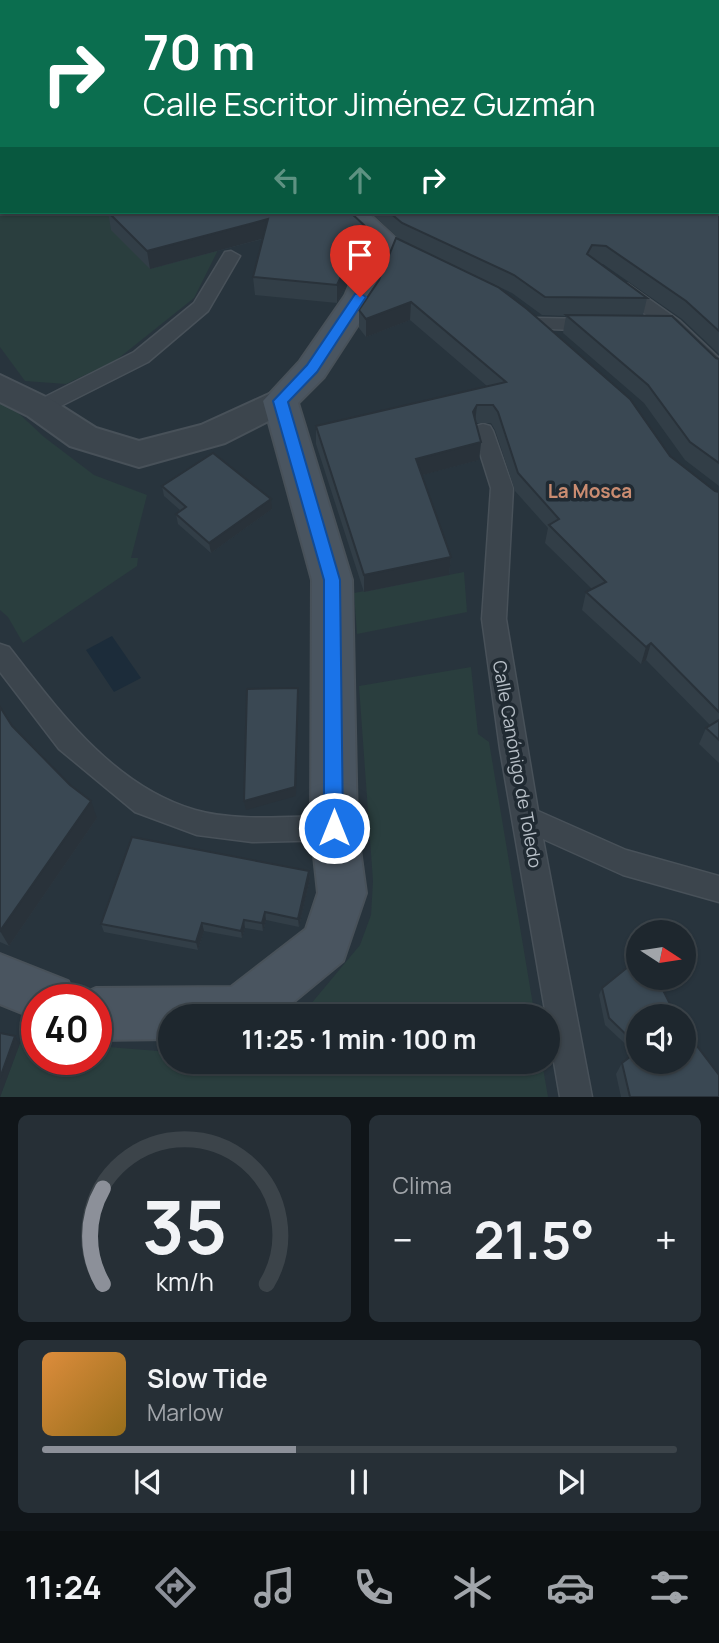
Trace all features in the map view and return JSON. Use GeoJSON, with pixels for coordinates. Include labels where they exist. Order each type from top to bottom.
{"type":"FeatureCollection","features":[{"type":"Feature","properties":{"kind":"street"},"geometry":{"type":"LineString","coordinates":[[0,387],[40,408],[83,437],[139,454],[212,434],[280,401],[312,369],[395,246],[353,214]]}},
{"type":"Feature","properties":{"kind":"street"},"geometry":{"type":"LineString","coordinates":[[112,1014],[240,1012],[326,944],[342,893],[334,828],[332,580],[280,401]]}},
{"type":"Feature","properties":{"kind":"street"},"geometry":{"type":"LineString","coordinates":[[0,979],[21,987]]}},
{"type":"Feature","properties":{"kind":"lane"},"geometry":{"type":"LineString","coordinates":[[40,408],[141,357],[201,307],[231,256]]}},
{"type":"Feature","properties":{"kind":"lane"},"geometry":{"type":"LineString","coordinates":[[607,278],[673,325],[719,369]]}},
{"type":"Feature","properties":{"kind":"lane"},"geometry":{"type":"LineString","coordinates":[[530,319],[619,325]]}},
{"type":"Feature","properties":{"kind":"lane"},"geometry":{"type":"LineString","coordinates":[[530,319],[562,345]]}},
{"type":"Feature","properties":{"kind":"lane"},"geometry":{"type":"LineString","coordinates":[[646,325],[673,325]]}},
{"type":"Feature","properties":{"kind":"lane","name":"Calle Canónigo de Toledo"},"geometry":{"type":"LineString","coordinates":[[483,431],[502,488],[494,619],[513,749],[576,1097]]}},
{"type":"Feature","properties":{"kind":"lane"},"geometry":{"type":"LineString","coordinates":[[0,654],[68,741],[144,803],[197,823],[252,829],[334,828]]}},
{"type":"Feature","properties":{"kind":"lane"},"geometry":{"type":"LineString","coordinates":[[527,818],[623,862],[719,889]]}},
{"type":"Feature","properties":{"kind":"green space"},"geometry":{"type":"Polygon","coordinates":[[[0,214],[152,214],[218,250],[194,298],[115,361],[66,384],[25,381],[0,347],[0,214]]]}},
{"type":"Feature","properties":{"kind":"green space"},"geometry":{"type":"Polygon","coordinates":[[[0,403],[13,408],[44,437],[94,475],[147,495],[131,558],[138,558],[137,566],[23,643],[8,617],[0,610],[0,403]]]}},
{"type":"Feature","properties":{"kind":"green space"},"geometry":{"type":"Polygon","coordinates":[[[464,572],[467,612],[357,634],[354,593],[464,572]]]}},
{"type":"Feature","properties":{"kind":"green space"},"geometry":{"type":"Polygon","coordinates":[[[471,667],[478,734],[489,742],[533,1004],[311,1004],[360,945],[371,915],[373,881],[359,686],[471,667]]]}},
{"type":"Feature","properties":{"kind":"green space"},"geometry":{"type":"Polygon","coordinates":[[[21,1040],[21,1075],[112,1075],[112,1047],[158,1051],[158,1074],[544,1074],[548,1097],[0,1097],[21,1040]]]}},
{"type":"Feature","properties":{"kind":"water"},"geometry":{"type":"Polygon","coordinates":[[[112,636],[141,678],[114,692],[86,650],[112,636]]]}},
{"type":"Feature","properties":{"kind":"building"},"geometry":{"type":"Polygon","coordinates":[[[110,214],[352,214],[365,226],[337,285],[253,277],[268,219],[147,251],[110,214]]]}},
{"type":"Feature","properties":{"kind":"building"},"geometry":{"type":"Polygon","coordinates":[[[391,214],[719,214],[719,331],[686,301],[606,246],[592,245],[587,254],[647,298],[545,297],[514,275],[402,223],[391,214]]]}},
{"type":"Feature","properties":{"kind":"building"},"geometry":{"type":"Polygon","coordinates":[[[396,238],[498,287],[527,309],[630,399],[670,456],[719,492],[719,712],[651,643],[646,647],[586,592],[606,582],[549,525],[559,519],[518,473],[498,412],[493,405],[477,405],[473,412],[481,442],[416,459],[451,557],[364,575],[316,426],[506,382],[411,302],[366,319],[359,310],[379,280],[396,238]]]}},
{"type":"Feature","properties":{"kind":"building"},"geometry":{"type":"Polygon","coordinates":[[[566,315],[672,316],[719,359],[719,463],[690,442],[648,385],[566,315]]]}},
{"type":"Feature","properties":{"kind":"building"},"geometry":{"type":"Polygon","coordinates":[[[213,453],[271,499],[209,543],[176,514],[186,507],[162,486],[213,453]]]}},
{"type":"Feature","properties":{"kind":"building"},"geometry":{"type":"Polygon","coordinates":[[[298,688],[295,787],[244,801],[247,689],[298,688]]]}},
{"type":"Feature","properties":{"kind":"building"},"geometry":{"type":"Polygon","coordinates":[[[0,707],[12,726],[70,785],[91,801],[0,931],[0,707]]]}},
{"type":"Feature","properties":{"kind":"building"},"geometry":{"type":"Polygon","coordinates":[[[719,720],[719,740],[706,728],[719,720]]]}},
{"type":"Feature","properties":{"kind":"building"},"geometry":{"type":"Polygon","coordinates":[[[132,837],[309,871],[298,919],[265,912],[262,923],[244,920],[241,931],[202,923],[196,942],[101,924],[132,837]]]}},
{"type":"Feature","properties":{"kind":"building"},"geometry":{"type":"Polygon","coordinates":[[[626,969],[626,990],[663,990],[670,1004],[626,1004],[626,1034],[609,1018],[602,988],[626,969]]]}},
{"type":"Feature","properties":{"kind":"building"},"geometry":{"type":"Polygon","coordinates":[[[0,1033],[15,1036],[0,1078],[0,1033]]]}},
{"type":"Feature","properties":{"kind":"building"},"geometry":{"type":"Polygon","coordinates":[[[696,1045],[719,1075],[719,1097],[630,1097],[622,1063],[626,1060],[626,1074],[696,1074],[696,1045]]]}},
{"type":"Feature","properties":{"kind":"district","name":"La Mosca"},"geometry":{"type":"Point","coordinates":[590,491]}},
{"type":"Feature","properties":{"kind":"route"},"geometry":{"type":"LineString","coordinates":[[334,828],[332,580],[280,401],[312,369],[360,297]]}}]}
